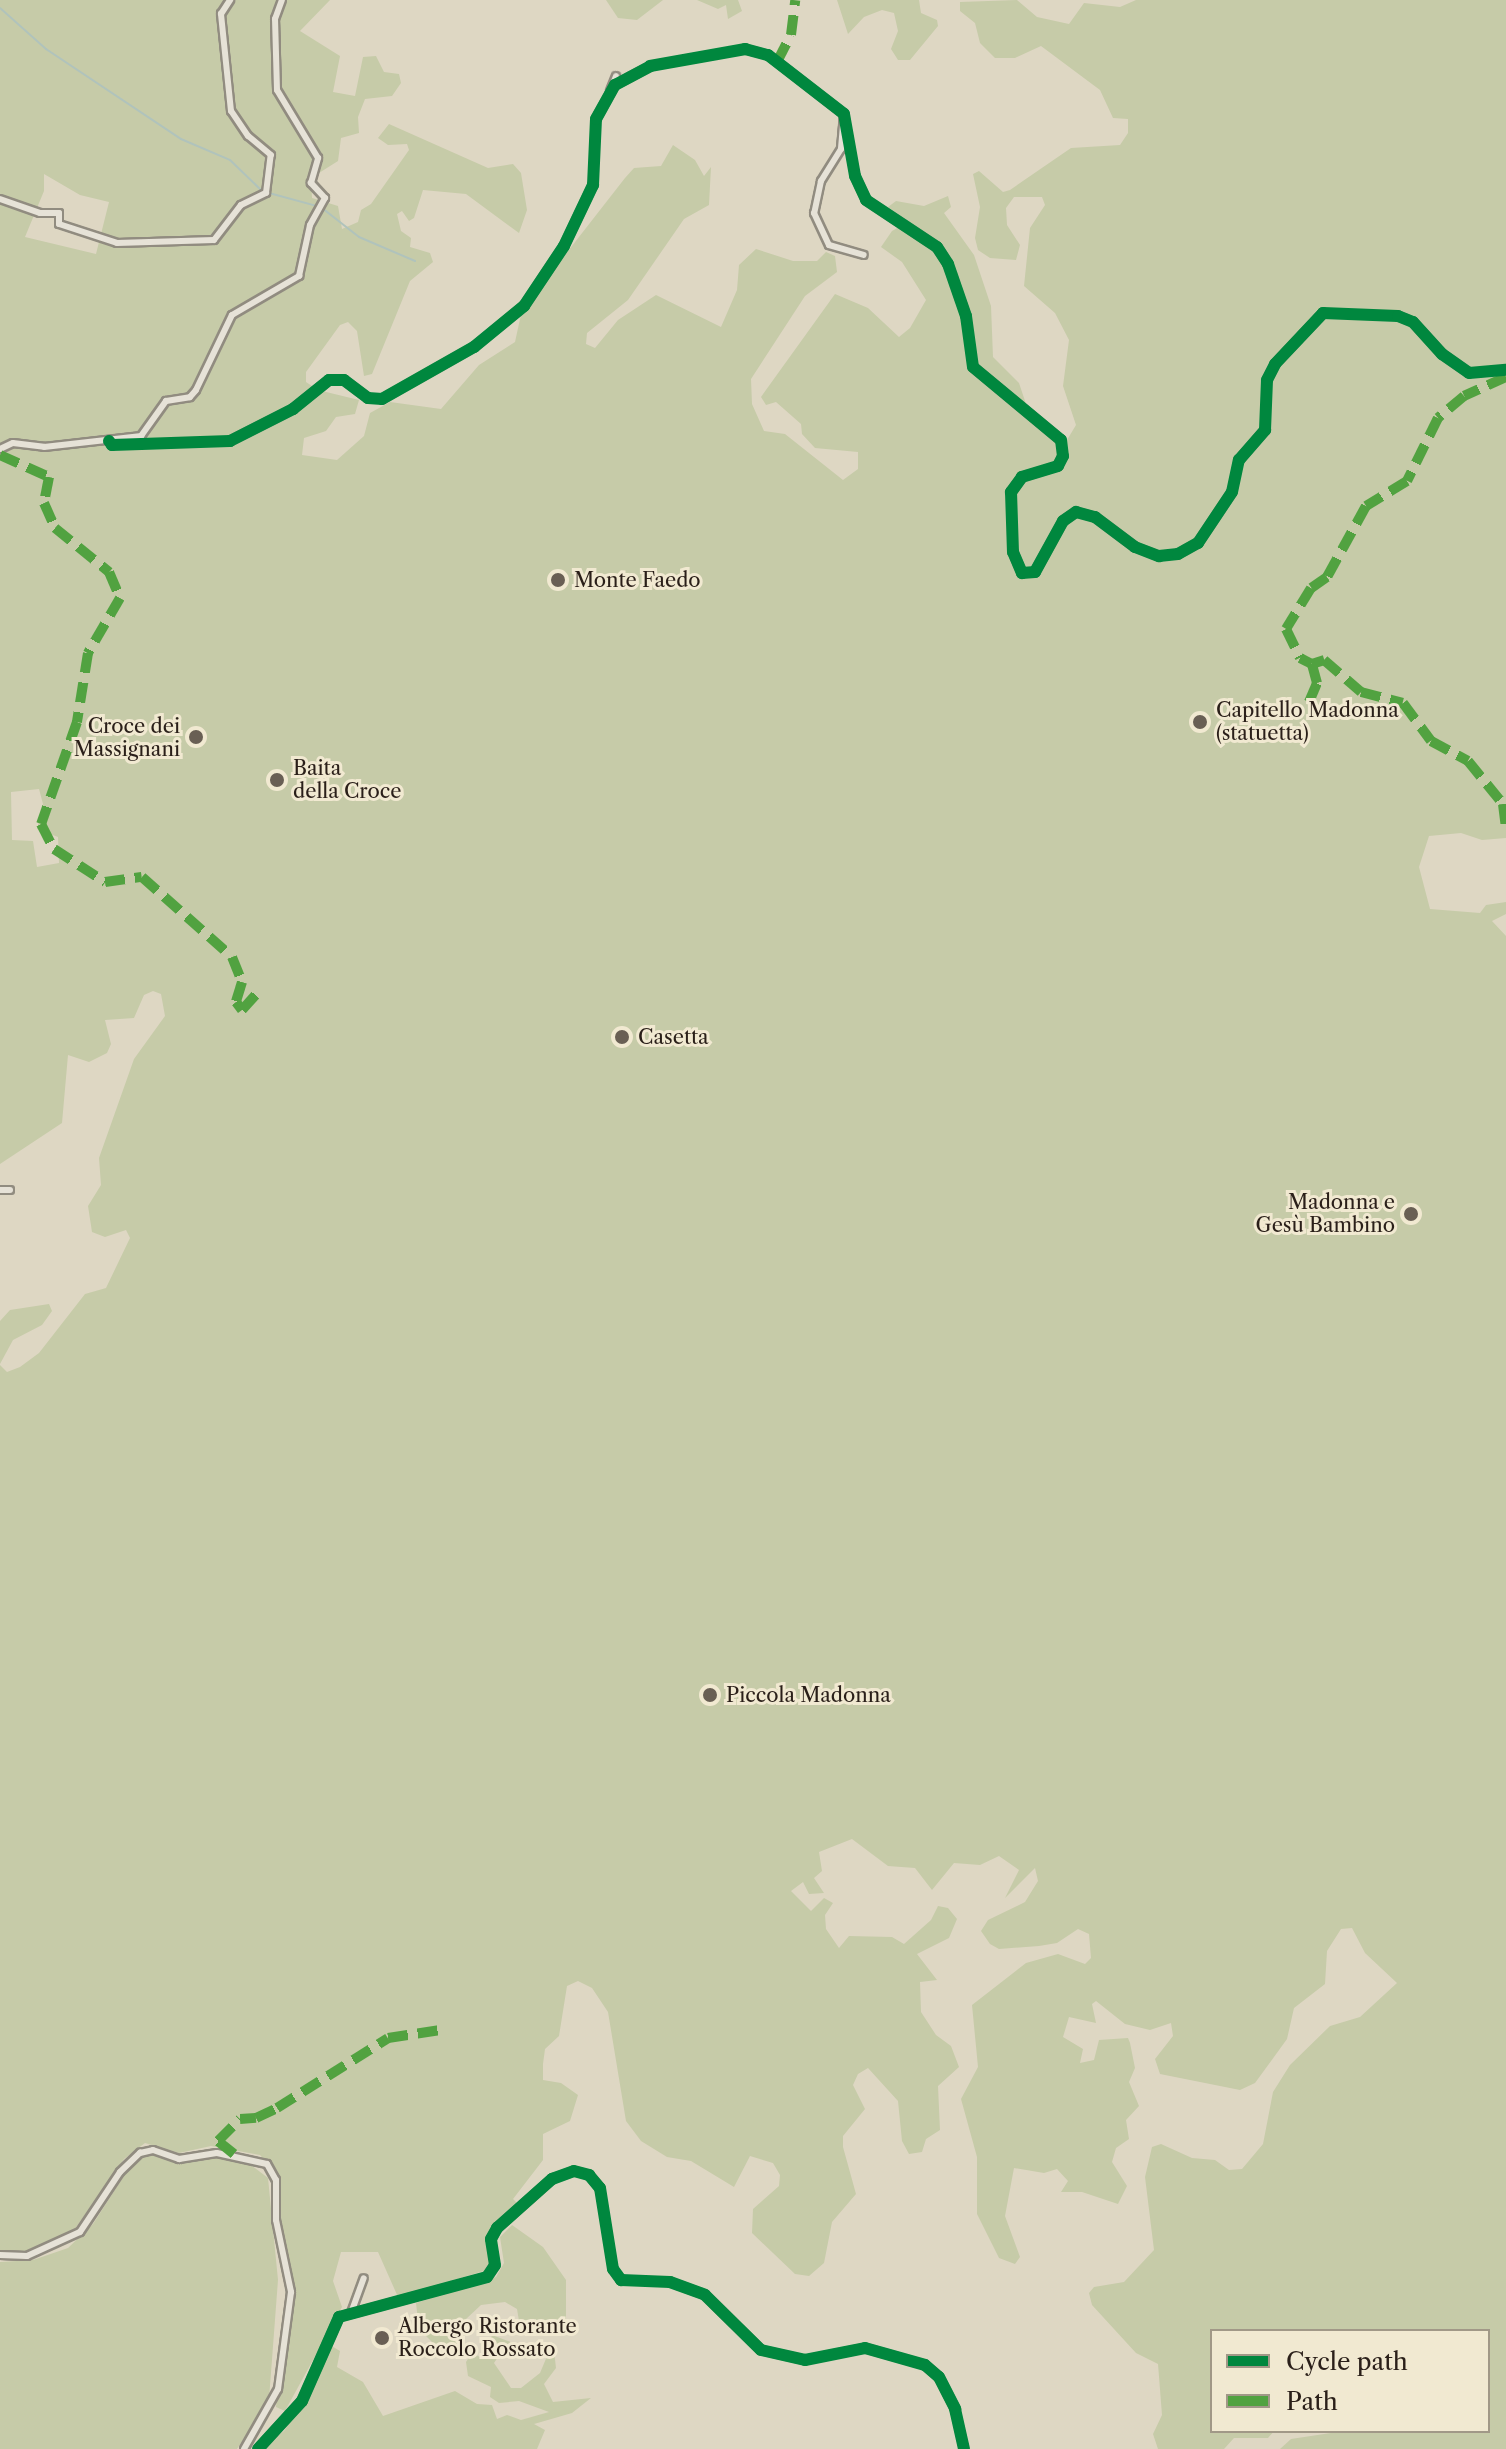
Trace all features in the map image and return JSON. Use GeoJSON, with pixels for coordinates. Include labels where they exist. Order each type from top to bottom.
{"type":"FeatureCollection","features":[{"type":"Feature","properties":{"kind":"street"},"geometry":{"type":"LineString","coordinates":[[0,449],[13,443],[44,447],[141,436],[166,401],[190,397],[232,315],[299,276],[310,225],[319,211],[323,195],[311,183],[318,158],[277,90],[275,19],[282,0]]}},
{"type":"Feature","properties":{"kind":"street"},"geometry":{"type":"LineString","coordinates":[[1,200],[40,213],[59,213],[59,224],[137,246],[172,240],[205,243],[214,240],[241,205],[266,191],[271,155],[248,136],[231,111],[227,2]]}},
{"type":"Feature","properties":{"kind":"street"},"geometry":{"type":"LineString","coordinates":[[610,91],[650,66],[752,49],[824,93],[844,114],[855,176],[866,200],[937,247],[948,264],[979,375],[1046,423],[1061,440],[1063,456],[1058,466],[1022,477],[1011,492],[1013,552],[1022,573],[1035,572],[1063,521],[1076,512],[1095,517],[1135,547],[1159,556],[1178,554],[1198,543],[1232,492],[1239,460],[1265,430],[1267,380],[1275,364],[1323,313],[1334,309],[1398,316],[1413,322],[1442,354],[1469,373],[1506,370]]}},
{"type":"Feature","properties":{"kind":"street"},"geometry":{"type":"LineString","coordinates":[[109,441],[201,444],[241,438],[293,409],[329,380],[344,380],[368,398],[382,399],[484,341],[524,306],[564,246],[595,178],[596,119],[616,76]]}},
{"type":"Feature","properties":{"kind":"street"},"geometry":{"type":"LineString","coordinates":[[844,114],[841,149],[821,181],[814,213],[829,245],[864,255]]}},
{"type":"Feature","properties":{"kind":"street"},"geometry":{"type":"LineString","coordinates":[[0,1190],[10,1190]]}},
{"type":"Feature","properties":{"kind":"street"},"geometry":{"type":"LineString","coordinates":[[0,2255],[27,2256],[80,2232],[120,2172],[140,2153],[153,2150],[179,2159],[217,2153],[267,2164],[276,2180],[275,2214],[290,2297],[277,2394],[244,2449]]}},
{"type":"Feature","properties":{"kind":"street"},"geometry":{"type":"LineString","coordinates":[[258,2449],[292,2416],[335,2323],[351,2313],[487,2277],[495,2265],[491,2242],[497,2228],[552,2179],[578,2172],[600,2188],[618,2278],[633,2284],[670,2282],[705,2295],[751,2345],[805,2360],[865,2348],[925,2365],[939,2377],[955,2409],[964,2449]]}},
{"type":"Feature","properties":{"kind":"street"},"geometry":{"type":"LineString","coordinates":[[351,2313],[364,2278]]}},
{"type":"Feature","properties":{"kind":"green space"},"geometry":{"type":"Polygon","coordinates":[[[0,0],[330,0],[300,31],[340,56],[333,92],[355,96],[363,57],[376,56],[384,72],[399,74],[401,83],[392,96],[365,99],[358,117],[359,133],[341,138],[338,161],[311,178],[312,198],[338,206],[342,229],[358,222],[361,210],[371,204],[409,150],[407,144],[388,145],[378,138],[389,124],[488,168],[513,164],[521,173],[527,210],[519,233],[466,194],[423,190],[414,218],[409,221],[402,211],[397,214],[401,231],[411,238],[410,247],[430,253],[433,262],[410,281],[372,374],[364,376],[357,331],[348,322],[340,325],[306,372],[306,382],[318,390],[359,400],[355,414],[336,417],[326,431],[304,438],[302,455],[337,460],[364,436],[370,413],[390,402],[441,409],[479,365],[515,342],[522,310],[625,178],[634,168],[661,166],[673,145],[695,160],[704,176],[711,167],[709,205],[684,219],[628,300],[587,333],[586,344],[595,348],[618,320],[656,295],[721,327],[737,290],[739,265],[756,249],[793,261],[817,261],[826,252],[835,256],[837,272],[805,296],[751,379],[752,404],[764,431],[785,434],[843,480],[858,469],[858,452],[815,448],[802,434],[801,424],[776,402],[766,405],[761,397],[835,294],[868,308],[899,337],[910,328],[926,300],[902,262],[881,247],[892,231],[908,222],[888,207],[896,201],[924,206],[948,196],[951,207],[944,213],[974,255],[991,306],[993,357],[1019,383],[1027,407],[1057,434],[1067,440],[1076,425],[1063,386],[1069,340],[1055,313],[1024,286],[1030,228],[1045,205],[1042,197],[1014,197],[1006,208],[1007,225],[1020,245],[1016,260],[990,258],[978,250],[975,238],[980,207],[973,174],[979,171],[1003,192],[1010,190],[1071,148],[1120,145],[1128,133],[1128,119],[1113,118],[1100,90],[1041,46],[1015,58],[995,58],[980,43],[975,23],[960,11],[960,2],[1017,0],[1037,17],[1069,24],[1084,3],[1120,7],[1136,0],[1506,0],[1506,838],[1482,840],[1461,833],[1429,836],[1419,867],[1430,909],[1480,913],[1486,905],[1506,902],[1506,914],[1492,921],[1506,936],[1506,2449],[1280,2449],[1291,2439],[1331,2433],[1490,2433],[1490,2329],[1210,2329],[1210,2433],[1272,2433],[1268,2438],[1234,2438],[1224,2449],[1158,2449],[1153,2434],[1162,2415],[1158,2364],[1136,2353],[1092,2305],[1089,2293],[1094,2287],[1124,2282],[1154,2250],[1145,2177],[1152,2147],[1161,2144],[1192,2158],[1215,2160],[1229,2170],[1242,2169],[1263,2144],[1273,2092],[1290,2065],[1330,2026],[1360,2017],[1397,1983],[1365,1953],[1352,1928],[1341,1929],[1327,1951],[1325,1984],[1294,2008],[1287,2039],[1255,2083],[1240,2090],[1160,2074],[1155,2059],[1173,2036],[1171,2023],[1150,2030],[1125,2024],[1096,2001],[1092,2004],[1096,2023],[1069,2017],[1063,2037],[1083,2049],[1080,2063],[1094,2060],[1099,2040],[1128,2038],[1130,2043],[1135,2068],[1129,2082],[1139,2106],[1126,2120],[1129,2139],[1116,2148],[1112,2162],[1127,2186],[1118,2204],[1082,2192],[1061,2192],[1068,2181],[1057,2169],[1044,2173],[1014,2168],[1005,2216],[1020,2257],[1015,2264],[999,2258],[977,2214],[977,2157],[961,2099],[978,2067],[972,2005],[1026,1963],[1058,1954],[1085,1964],[1091,1958],[1089,1934],[1078,1929],[1057,1943],[999,1949],[990,1944],[981,1931],[988,1920],[1025,1902],[1038,1881],[1035,1868],[1005,1898],[1019,1870],[999,1856],[980,1865],[954,1863],[932,1890],[915,1868],[888,1866],[852,1839],[819,1852],[822,1871],[814,1878],[824,1893],[809,1894],[803,1882],[791,1891],[811,1911],[824,1898],[833,1903],[825,1915],[826,1929],[839,1948],[849,1936],[892,1937],[904,1944],[931,1920],[938,1906],[948,1908],[957,1919],[949,1938],[917,1954],[937,1980],[920,1982],[921,2012],[936,2035],[951,2046],[959,2067],[938,2086],[940,2130],[926,2139],[922,2152],[909,2154],[902,2141],[898,2101],[868,2068],[858,2074],[853,2085],[865,2109],[843,2136],[843,2147],[856,2194],[832,2222],[824,2263],[809,2276],[795,2274],[752,2233],[753,2209],[779,2186],[780,2175],[773,2163],[750,2156],[734,2187],[691,2161],[667,2157],[641,2141],[626,2121],[608,2012],[592,1988],[578,1981],[567,1986],[559,2036],[545,2049],[543,2080],[561,2083],[578,2095],[570,2121],[543,2134],[543,2160],[513,2199],[518,2204],[490,2233],[490,2269],[398,2297],[378,2252],[341,2252],[333,2281],[342,2307],[285,2411],[276,2407],[292,2281],[279,2216],[277,2174],[260,2155],[211,2146],[179,2153],[145,2143],[124,2159],[72,2233],[32,2252],[0,2253],[0,1365],[7,1372],[20,1367],[39,1353],[85,1294],[106,1288],[130,1238],[126,1230],[105,1237],[92,1232],[88,1206],[101,1185],[99,1158],[134,1059],[165,1016],[161,994],[153,991],[144,995],[134,1018],[105,1020],[111,1044],[107,1053],[89,1062],[68,1055],[62,1123],[0,1164],[0,0]],[[44,174],[44,191],[25,237],[96,254],[109,202],[80,195],[44,174]],[[39,789],[11,792],[12,840],[33,841],[37,867],[59,863],[58,837],[37,829],[43,804],[39,789]]]}},
{"type":"Feature","properties":{"kind":"green space"},"geometry":{"type":"Polygon","coordinates":[[[606,0],[663,0],[637,20],[618,18],[606,0]]]}},
{"type":"Feature","properties":{"kind":"green space"},"geometry":{"type":"Polygon","coordinates":[[[697,0],[738,0],[742,11],[728,19],[726,5],[718,9],[697,0]]]}},
{"type":"Feature","properties":{"kind":"green space"},"geometry":{"type":"Polygon","coordinates":[[[837,0],[919,0],[921,13],[937,20],[938,26],[910,60],[898,60],[891,49],[898,31],[894,13],[882,10],[864,17],[848,34],[837,0]]]}},
{"type":"Feature","properties":{"kind":"green space"},"geometry":{"type":"Polygon","coordinates":[[[49,1304],[52,1311],[42,1325],[13,1340],[0,1364],[0,1321],[10,1310],[49,1304]]]}},
{"type":"Feature","properties":{"kind":"green space"},"geometry":{"type":"Polygon","coordinates":[[[149,2152],[178,2163],[211,2156],[243,2159],[268,2178],[278,2280],[269,2399],[237,2449],[0,2449],[0,2262],[33,2260],[68,2248],[93,2224],[131,2165],[149,2152]]]}},
{"type":"Feature","properties":{"kind":"green space"},"geometry":{"type":"Polygon","coordinates":[[[512,2225],[543,2247],[566,2280],[566,2320],[551,2334],[539,2334],[519,2321],[517,2309],[505,2302],[481,2305],[466,2319],[462,2343],[452,2355],[444,2354],[419,2329],[416,2303],[496,2277],[504,2263],[500,2237],[512,2225]]]}},
{"type":"Feature","properties":{"kind":"green space"},"geometry":{"type":"Polygon","coordinates":[[[492,2335],[516,2344],[513,2352],[504,2348],[494,2363],[511,2388],[521,2388],[540,2373],[553,2342],[556,2368],[544,2384],[553,2402],[591,2398],[572,2413],[534,2424],[545,2430],[537,2449],[260,2449],[284,2431],[307,2397],[330,2345],[340,2351],[337,2367],[363,2382],[383,2416],[455,2391],[477,2404],[492,2405],[497,2419],[507,2415],[521,2420],[549,2412],[519,2401],[499,2403],[490,2397],[491,2387],[468,2376],[466,2362],[472,2353],[484,2359],[492,2335]]]}},
{"type":"Feature","properties":{"kind":"waterway"},"geometry":{"type":"LineString","coordinates":[[0,8],[46,49],[181,139],[230,160],[262,191]]}},
{"type":"Feature","properties":{"kind":"waterway"},"geometry":{"type":"LineString","coordinates":[[269,193],[317,206]]}},
{"type":"Feature","properties":{"kind":"waterway"},"geometry":{"type":"LineString","coordinates":[[322,208],[359,237],[415,261]]}},
{"type":"Feature","properties":{"kind":"marked path"},"geometry":{"type":"LineString","coordinates":[[777,62],[791,35],[795,0]]}},
{"type":"Feature","properties":{"kind":"marked path"},"geometry":{"type":"LineString","coordinates":[[1506,377],[1464,396],[1438,418],[1407,481],[1366,506],[1327,577],[1311,588],[1286,629],[1300,658],[1312,664],[1324,660],[1361,692],[1403,703],[1431,741],[1468,761],[1503,804],[1506,828]]}},
{"type":"Feature","properties":{"kind":"marked path"},"geometry":{"type":"LineString","coordinates":[[0,455],[49,477],[44,503],[55,528],[109,572],[120,598],[88,653],[77,722],[41,824],[54,849],[105,882],[142,877],[232,957],[242,982],[236,1002],[242,1010],[259,991]]}},
{"type":"Feature","properties":{"kind":"marked path"},"geometry":{"type":"LineString","coordinates":[[1309,702],[1317,683],[1312,664]]}},
{"type":"Feature","properties":{"kind":"marked path"},"geometry":{"type":"LineString","coordinates":[[234,2154],[218,2141],[240,2119],[256,2118],[277,2108],[388,2038],[440,2030]]}},
{"type":"Feature","properties":{"kind":"cycle path"},"geometry":{"type":"LineString","coordinates":[[109,441],[112,445],[230,441],[293,409],[329,380],[344,380],[368,398],[382,399],[474,347],[524,306],[564,246],[593,185],[596,119],[615,85],[650,66],[745,49],[768,55],[844,114],[855,176],[866,200],[937,247],[948,264],[966,316],[973,367],[1061,440],[1063,456],[1058,466],[1022,477],[1011,492],[1013,552],[1022,573],[1035,572],[1063,521],[1076,512],[1095,517],[1135,547],[1159,556],[1178,554],[1198,543],[1232,492],[1239,460],[1265,430],[1267,380],[1275,364],[1323,313],[1398,316],[1413,322],[1442,354],[1469,373],[1506,370]]}},
{"type":"Feature","properties":{"kind":"cycle path"},"geometry":{"type":"LineString","coordinates":[[258,2449],[302,2401],[339,2317],[487,2277],[495,2265],[491,2239],[497,2228],[552,2179],[574,2171],[589,2175],[600,2188],[613,2269],[621,2280],[670,2282],[705,2295],[761,2350],[805,2360],[865,2348],[925,2365],[939,2377],[955,2409],[964,2449]]}},
{"type":"Feature","properties":{"kind":"place","name":"Monte Faedo"},"geometry":{"type":"Point","coordinates":[558,580]}},
{"type":"Feature","properties":{"kind":"place","name":"Capitello Madonna (statuetta)"},"geometry":{"type":"Point","coordinates":[1200,722]}},
{"type":"Feature","properties":{"kind":"place","name":"Croce dei Massignani"},"geometry":{"type":"Point","coordinates":[196,737]}},
{"type":"Feature","properties":{"kind":"place","name":"Baita della Croce"},"geometry":{"type":"Point","coordinates":[277,780]}},
{"type":"Feature","properties":{"kind":"place","name":"Casetta"},"geometry":{"type":"Point","coordinates":[622,1037]}},
{"type":"Feature","properties":{"kind":"place","name":"Madonna e Gesù Bambino"},"geometry":{"type":"Point","coordinates":[1411,1214]}},
{"type":"Feature","properties":{"kind":"place","name":"Piccola Madonna"},"geometry":{"type":"Point","coordinates":[710,1695]}},
{"type":"Feature","properties":{"kind":"place","name":"Albergo Ristorante Roccolo Rossato"},"geometry":{"type":"Point","coordinates":[382,2338]}}]}
